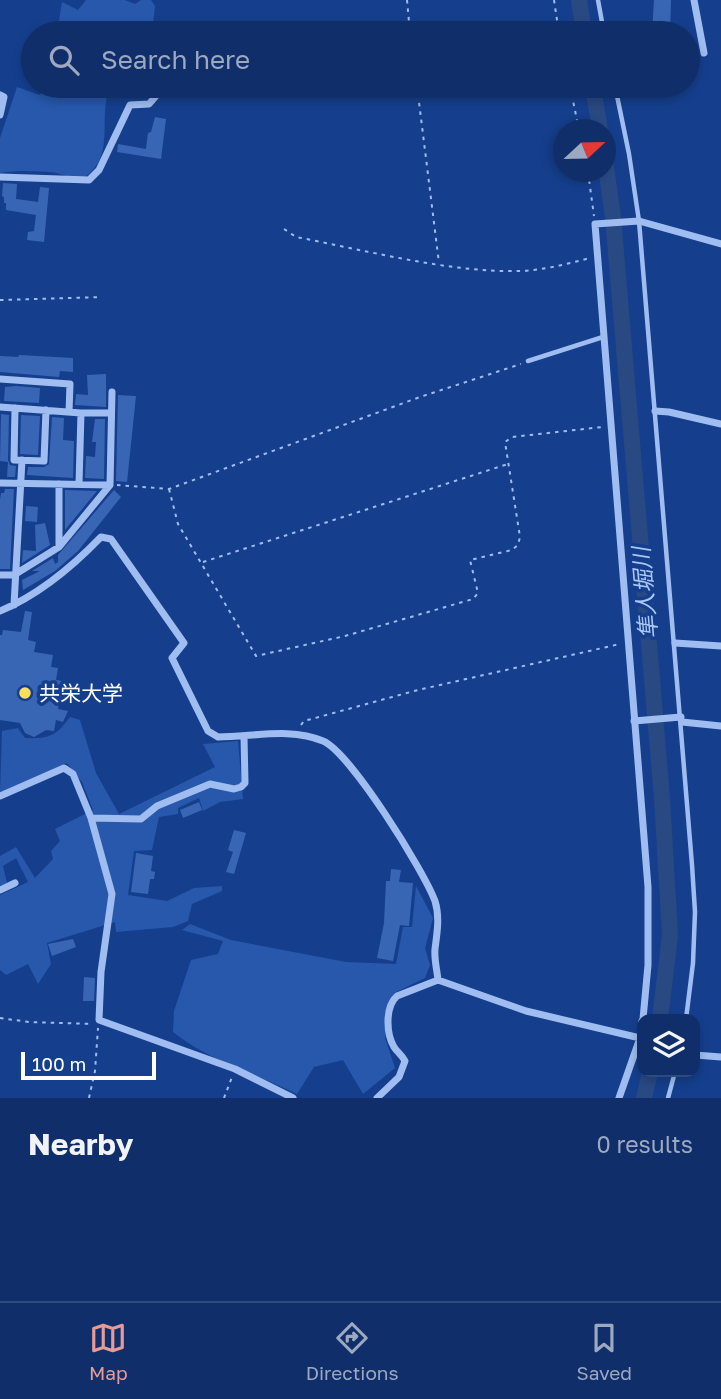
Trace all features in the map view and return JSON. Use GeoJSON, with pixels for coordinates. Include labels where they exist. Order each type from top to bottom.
{"type":"FeatureCollection","features":[{"type":"Feature","properties":{"kind":"street"},"geometry":{"type":"LineString","coordinates":[[694,0],[698,21]]}},
{"type":"Feature","properties":{"kind":"street"},"geometry":{"type":"LineString","coordinates":[[700,32],[704,53]]}},
{"type":"Feature","properties":{"kind":"street"},"geometry":{"type":"LineString","coordinates":[[0,95],[4,97],[0,115]]}},
{"type":"Feature","properties":{"kind":"street"},"geometry":{"type":"LineString","coordinates":[[0,177],[89,180],[99,170],[130,105],[149,104],[154,98]]}},
{"type":"Feature","properties":{"kind":"street"},"geometry":{"type":"LineString","coordinates":[[643,1014],[648,965],[648,887],[595,224],[639,221],[721,244]]}},
{"type":"Feature","properties":{"kind":"street"},"geometry":{"type":"LineString","coordinates":[[0,379],[70,384],[69,412]]}},
{"type":"Feature","properties":{"kind":"street"},"geometry":{"type":"LineString","coordinates":[[0,575],[14,575],[59,547],[110,485],[113,392]]}},
{"type":"Feature","properties":{"kind":"street"},"geometry":{"type":"LineString","coordinates":[[0,407],[81,414],[111,413]]}},
{"type":"Feature","properties":{"kind":"street"},"geometry":{"type":"LineString","coordinates":[[15,408],[14,460],[44,461],[46,410]]}},
{"type":"Feature","properties":{"kind":"street"},"geometry":{"type":"LineString","coordinates":[[654,411],[721,424]]}},
{"type":"Feature","properties":{"kind":"street"},"geometry":{"type":"LineString","coordinates":[[79,484],[81,414]]}},
{"type":"Feature","properties":{"kind":"street"},"geometry":{"type":"LineString","coordinates":[[14,605],[22,460]]}},
{"type":"Feature","properties":{"kind":"street"},"geometry":{"type":"LineString","coordinates":[[0,483],[110,485]]}},
{"type":"Feature","properties":{"kind":"street"},"geometry":{"type":"LineString","coordinates":[[59,484],[59,547]]}},
{"type":"Feature","properties":{"kind":"street"},"geometry":{"type":"LineString","coordinates":[[0,611],[14,605],[72,567],[100,537],[111,539],[184,643],[172,658],[208,731],[218,737],[296,733],[326,741],[352,768],[402,838],[436,903],[439,931],[435,950],[438,980]]}},
{"type":"Feature","properties":{"kind":"street"},"geometry":{"type":"LineString","coordinates":[[675,643],[721,646]]}},
{"type":"Feature","properties":{"kind":"street"},"geometry":{"type":"LineString","coordinates":[[634,722],[681,719],[721,726]]}},
{"type":"Feature","properties":{"kind":"street"},"geometry":{"type":"LineString","coordinates":[[91,818],[141,819],[157,806],[210,784],[234,789],[241,787],[245,783],[244,737]]}},
{"type":"Feature","properties":{"kind":"street"},"geometry":{"type":"LineString","coordinates":[[0,796],[64,768],[74,774],[91,818],[112,894],[101,972],[99,1020],[235,1069],[293,1098]]}},
{"type":"Feature","properties":{"kind":"street"},"geometry":{"type":"LineString","coordinates":[[0,890],[15,883]]}},
{"type":"Feature","properties":{"kind":"street"},"geometry":{"type":"LineString","coordinates":[[377,1098],[389,1088],[404,1067],[405,1061],[394,1047],[388,1026],[393,1000],[438,980],[526,1011],[637,1037]]}},
{"type":"Feature","properties":{"kind":"street"},"geometry":{"type":"LineString","coordinates":[[619,1098],[637,1047]]}},
{"type":"Feature","properties":{"kind":"street"},"geometry":{"type":"LineString","coordinates":[[700,1055],[721,1057]]}},
{"type":"Feature","properties":{"kind":"lane"},"geometry":{"type":"LineString","coordinates":[[598,0],[602,21]]}},
{"type":"Feature","properties":{"kind":"lane"},"geometry":{"type":"LineString","coordinates":[[617,98],[639,221],[681,719],[695,912],[693,963],[687,1014]]}},
{"type":"Feature","properties":{"kind":"lane"},"geometry":{"type":"LineString","coordinates":[[528,361],[603,337]]}},
{"type":"Feature","properties":{"kind":"lane"},"geometry":{"type":"LineString","coordinates":[[668,1098],[674,1077]]}},
{"type":"Feature","properties":{"kind":"path"},"geometry":{"type":"LineString","coordinates":[[407,0],[409,21]]}},
{"type":"Feature","properties":{"kind":"path"},"geometry":{"type":"LineString","coordinates":[[554,0],[557,21]]}},
{"type":"Feature","properties":{"kind":"path"},"geometry":{"type":"LineString","coordinates":[[418,98],[439,264]]}},
{"type":"Feature","properties":{"kind":"path"},"geometry":{"type":"LineString","coordinates":[[572,98],[577,119]]}},
{"type":"Feature","properties":{"kind":"path"},"geometry":{"type":"LineString","coordinates":[[589,182],[595,224]]}},
{"type":"Feature","properties":{"kind":"path"},"geometry":{"type":"LineString","coordinates":[[284,229],[296,237],[439,264],[520,271],[557,267],[597,256]]}},
{"type":"Feature","properties":{"kind":"path"},"geometry":{"type":"LineString","coordinates":[[0,300],[102,296]]}},
{"type":"Feature","properties":{"kind":"path"},"geometry":{"type":"LineString","coordinates":[[110,485],[169,489],[420,397],[528,361]]}},
{"type":"Feature","properties":{"kind":"path"},"geometry":{"type":"LineString","coordinates":[[169,489],[178,524],[256,656],[345,635],[473,599],[478,593],[470,560],[512,550],[518,545],[520,537],[505,442],[512,437],[610,426]]}},
{"type":"Feature","properties":{"kind":"path"},"geometry":{"type":"LineString","coordinates":[[201,563],[509,464]]}},
{"type":"Feature","properties":{"kind":"path"},"geometry":{"type":"LineString","coordinates":[[296,733],[304,720],[418,690],[627,642]]}},
{"type":"Feature","properties":{"kind":"path"},"geometry":{"type":"LineString","coordinates":[[0,1018],[29,1022],[99,1024],[96,1071],[89,1098]]}},
{"type":"Feature","properties":{"kind":"path"},"geometry":{"type":"LineString","coordinates":[[224,1098],[235,1069]]}},
{"type":"Feature","properties":{"kind":"shaded area"},"geometry":{"type":"Polygon","coordinates":[[[86,0],[125,0],[135,4],[141,0],[151,0],[155,6],[153,21],[59,21],[62,2],[78,10],[86,0]]]}},
{"type":"Feature","properties":{"kind":"shaded area"},"geometry":{"type":"Polygon","coordinates":[[[17,87],[21,88],[21,98],[107,98],[102,154],[90,173],[80,178],[49,172],[0,173],[0,138],[17,87]]]}},
{"type":"Feature","properties":{"kind":"shaded area"},"geometry":{"type":"Polygon","coordinates":[[[70,717],[80,720],[96,773],[119,814],[215,767],[203,744],[238,741],[243,799],[220,802],[203,811],[199,798],[178,808],[178,814],[159,817],[152,850],[134,851],[128,895],[167,901],[194,888],[222,886],[222,891],[192,904],[188,921],[173,927],[116,932],[115,922],[47,943],[51,964],[38,984],[28,964],[6,975],[0,970],[0,895],[28,882],[16,858],[3,866],[7,883],[0,886],[0,856],[16,847],[35,878],[53,859],[51,851],[60,841],[55,829],[93,810],[82,782],[67,763],[0,793],[2,731],[18,728],[25,738],[46,737],[56,732],[70,717]]]}},
{"type":"Feature","properties":{"kind":"shaded area"},"geometry":{"type":"Polygon","coordinates":[[[416,886],[433,918],[425,948],[430,965],[425,978],[394,993],[385,1038],[395,1068],[363,1094],[343,1060],[314,1067],[297,1094],[217,1059],[173,1032],[174,1011],[191,960],[218,954],[223,941],[182,930],[190,924],[231,940],[346,962],[396,964],[403,927],[412,927],[416,886]]]}},
{"type":"Feature","properties":{"kind":"building"},"geometry":{"type":"Polygon","coordinates":[[[654,0],[671,0],[670,21],[653,21],[654,0]]]}},
{"type":"Feature","properties":{"kind":"building"},"geometry":{"type":"Polygon","coordinates":[[[155,117],[166,119],[161,159],[117,152],[118,144],[146,149],[148,133],[151,132],[155,117]]]}},
{"type":"Feature","properties":{"kind":"building"},"geometry":{"type":"Polygon","coordinates":[[[3,183],[17,184],[16,199],[38,202],[40,187],[49,188],[44,242],[27,240],[28,232],[34,231],[36,215],[6,210],[2,196],[3,183]]]}},
{"type":"Feature","properties":{"kind":"building"},"geometry":{"type":"Polygon","coordinates":[[[0,356],[73,358],[73,372],[60,371],[59,377],[0,372],[0,356]]]}},
{"type":"Feature","properties":{"kind":"building"},"geometry":{"type":"Polygon","coordinates":[[[106,374],[106,407],[75,405],[76,394],[88,395],[87,375],[106,374]]]}},
{"type":"Feature","properties":{"kind":"building"},"geometry":{"type":"Polygon","coordinates":[[[5,387],[40,388],[39,403],[4,401],[5,387]]]}},
{"type":"Feature","properties":{"kind":"building"},"geometry":{"type":"Polygon","coordinates":[[[118,395],[136,396],[127,482],[116,481],[118,395]]]}},
{"type":"Feature","properties":{"kind":"building"},"geometry":{"type":"Polygon","coordinates":[[[1,414],[9,415],[8,460],[10,465],[16,466],[15,477],[7,477],[8,462],[0,461],[1,414]]]}},
{"type":"Feature","properties":{"kind":"building"},"geometry":{"type":"Polygon","coordinates":[[[21,415],[40,416],[38,455],[20,454],[21,415]]]}},
{"type":"Feature","properties":{"kind":"building"},"geometry":{"type":"Polygon","coordinates":[[[52,417],[64,418],[63,440],[74,441],[73,478],[27,475],[28,467],[44,467],[49,464],[52,417]]]}},
{"type":"Feature","properties":{"kind":"building"},"geometry":{"type":"Polygon","coordinates":[[[95,419],[105,419],[104,479],[85,478],[86,456],[95,457],[96,442],[92,442],[95,419]]]}},
{"type":"Feature","properties":{"kind":"building"},"geometry":{"type":"Polygon","coordinates":[[[5,489],[14,489],[10,569],[0,569],[0,500],[5,489]]]}},
{"type":"Feature","properties":{"kind":"building"},"geometry":{"type":"Polygon","coordinates":[[[65,490],[97,491],[65,530],[65,490]]]}},
{"type":"Feature","properties":{"kind":"building"},"geometry":{"type":"Polygon","coordinates":[[[114,490],[121,497],[78,551],[55,571],[23,590],[22,580],[40,571],[32,571],[53,558],[55,564],[58,562],[58,555],[114,490]]]}},
{"type":"Feature","properties":{"kind":"building"},"geometry":{"type":"Polygon","coordinates":[[[26,506],[38,507],[37,522],[25,521],[26,506]]]}},
{"type":"Feature","properties":{"kind":"building"},"geometry":{"type":"Polygon","coordinates":[[[45,523],[50,545],[22,563],[23,550],[36,551],[35,525],[45,523]]]}},
{"type":"Feature","properties":{"kind":"building"},"geometry":{"type":"Polygon","coordinates":[[[25,611],[32,612],[28,640],[36,642],[34,652],[53,655],[51,667],[58,668],[56,680],[62,681],[58,709],[68,711],[63,722],[56,720],[54,731],[46,730],[34,737],[25,733],[20,723],[0,720],[0,635],[3,630],[21,632],[25,611]]]}},
{"type":"Feature","properties":{"kind":"building"},"geometry":{"type":"Polygon","coordinates":[[[199,802],[202,810],[183,818],[180,810],[199,802]]]}},
{"type":"Feature","properties":{"kind":"building"},"geometry":{"type":"Polygon","coordinates":[[[234,830],[246,833],[234,874],[226,872],[233,852],[228,850],[234,830]]]}},
{"type":"Feature","properties":{"kind":"building"},"geometry":{"type":"Polygon","coordinates":[[[136,853],[153,856],[151,871],[155,872],[154,879],[150,879],[148,894],[131,892],[136,853]]]}},
{"type":"Feature","properties":{"kind":"building"},"geometry":{"type":"Polygon","coordinates":[[[391,869],[401,870],[399,882],[413,883],[409,926],[400,925],[393,961],[377,958],[384,923],[386,881],[390,881],[391,869]]]}},
{"type":"Feature","properties":{"kind":"building"},"geometry":{"type":"Polygon","coordinates":[[[73,939],[76,947],[52,956],[48,944],[73,939]]]}},
{"type":"Feature","properties":{"kind":"building"},"geometry":{"type":"Polygon","coordinates":[[[84,977],[95,978],[94,1001],[83,1001],[84,977]]]}},
{"type":"Feature","properties":{"kind":"waterway","name":"隼人堀川"},"geometry":{"type":"LineString","coordinates":[[579,0],[582,21]]}},
{"type":"Feature","properties":{"kind":"waterway","name":"隼人堀川"},"geometry":{"type":"LineString","coordinates":[[595,98],[598,119]]}},
{"type":"Feature","properties":{"kind":"waterway","name":"隼人堀川"},"geometry":{"type":"LineString","coordinates":[[608,182],[662,798],[670,935],[661,1014]]}},
{"type":"Feature","properties":{"kind":"waterway","name":"隼人堀川"},"geometry":{"type":"LineString","coordinates":[[644,1098],[649,1077]]}},
{"type":"Feature","properties":{"kind":"place","name":"共栄大学"},"geometry":{"type":"Point","coordinates":[25,693]}}]}
